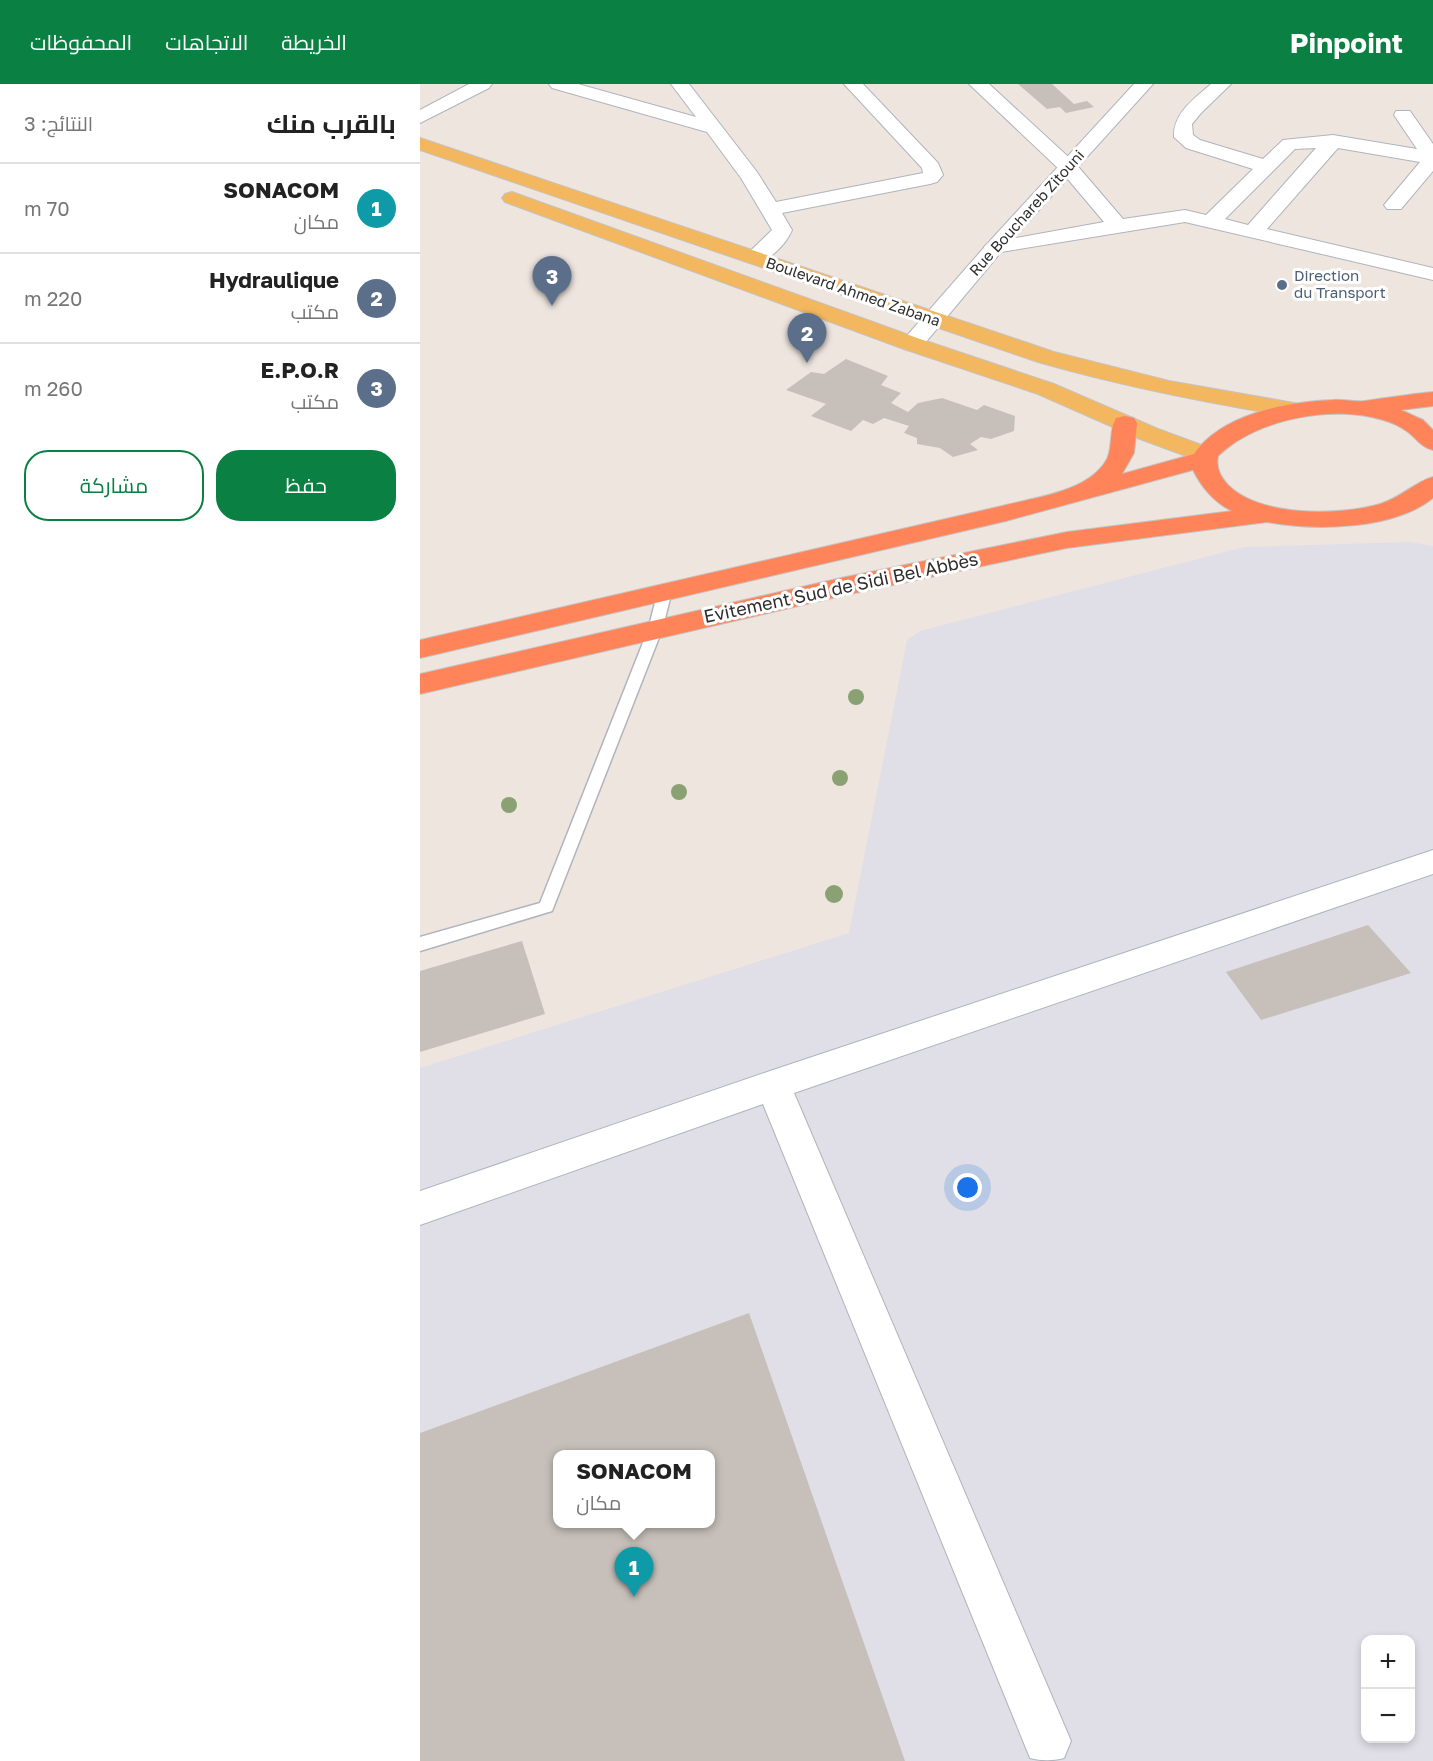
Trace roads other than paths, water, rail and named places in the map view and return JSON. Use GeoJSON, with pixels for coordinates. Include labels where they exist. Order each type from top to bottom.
{"type":"FeatureCollection","features":[{"type":"Feature","properties":{"kind":"highway"},"geometry":{"type":"LineString","coordinates":[[1433,399],[1360,408],[1294,410],[1260,419],[1237,430],[1218,443],[1206,457],[1205,469],[1209,479],[1222,493],[1241,505],[1266,514],[1297,518],[1337,519],[1368,515],[1414,499],[1433,485]]}},
{"type":"Feature","properties":{"kind":"highway"},"geometry":{"type":"LineString","coordinates":[[1360,408],[1433,422]]}},
{"type":"Feature","properties":{"kind":"highway"},"geometry":{"type":"LineString","coordinates":[[1388,414],[1412,424],[1428,436],[1433,443]]}},
{"type":"Feature","properties":{"kind":"highway"},"geometry":{"type":"LineString","coordinates":[[1090,491],[1105,479],[1120,459],[1126,437],[1125,423]]}},
{"type":"Feature","properties":{"kind":"highway","name":"Evitement Sud de Sidi Bel Abbès"},"geometry":{"type":"LineString","coordinates":[[420,649],[1006,513],[1206,457]]}},
{"type":"Feature","properties":{"kind":"highway"},"geometry":{"type":"LineString","coordinates":[[1396,507],[1433,505]]}},
{"type":"Feature","properties":{"kind":"highway","name":"Evitement Sud de Sidi Bel Abbès"},"geometry":{"type":"LineString","coordinates":[[420,684],[841,587],[1067,540],[1266,514]]}},
{"type":"Feature","properties":{"kind":"main road","name":"Boulevard Ahmed Zabana"},"geometry":{"type":"LineString","coordinates":[[420,144],[933,320],[1112,376],[1189,393],[1294,410]]}},
{"type":"Feature","properties":{"kind":"main road","name":"Boulevard Ahmed Zabana"},"geometry":{"type":"LineString","coordinates":[[420,165],[912,344],[1046,389],[1206,457]]}},
{"type":"Feature","properties":{"kind":"main road"},"geometry":{"type":"LineString","coordinates":[[647,248],[674,230]]}},
{"type":"Feature","properties":{"kind":"main road"},"geometry":{"type":"LineString","coordinates":[[816,309],[842,288]]}},
{"type":"Feature","properties":{"kind":"street"},"geometry":{"type":"LineString","coordinates":[[420,117],[483,84]]}},
{"type":"Feature","properties":{"kind":"street"},"geometry":{"type":"LineString","coordinates":[[558,84],[712,128]]}},
{"type":"Feature","properties":{"kind":"street"},"geometry":{"type":"LineString","coordinates":[[680,84],[750,176],[782,230],[781,234],[754,257]]}},
{"type":"Feature","properties":{"kind":"street"},"geometry":{"type":"LineString","coordinates":[[771,210],[930,178],[933,175],[931,167],[853,84]]}},
{"type":"Feature","properties":{"kind":"street"},"geometry":{"type":"LineString","coordinates":[[978,84],[1068,167],[1118,226]]}},
{"type":"Feature","properties":{"kind":"street","name":"Rue Bouchareb Zitouni"},"geometry":{"type":"LineString","coordinates":[[912,344],[995,247],[1144,84]]}},
{"type":"Feature","properties":{"kind":"street"},"geometry":{"type":"LineString","coordinates":[[1222,84],[1194,109],[1183,124],[1184,137],[1193,144],[1268,167]]}},
{"type":"Feature","properties":{"kind":"street"},"geometry":{"type":"LineString","coordinates":[[1403,115],[1433,158]]}},
{"type":"Feature","properties":{"kind":"street"},"geometry":{"type":"LineString","coordinates":[[1253,232],[1333,141]]}},
{"type":"Feature","properties":{"kind":"street"},"geometry":{"type":"LineString","coordinates":[[1212,220],[1290,144],[1333,141],[1433,158]]}},
{"type":"Feature","properties":{"kind":"street"},"geometry":{"type":"LineString","coordinates":[[1394,205],[1433,158]]}},
{"type":"Feature","properties":{"kind":"street"},"geometry":{"type":"LineString","coordinates":[[995,247],[1176,215],[1212,220],[1253,232],[1433,274]]}},
{"type":"Feature","properties":{"kind":"street"},"geometry":{"type":"LineString","coordinates":[[420,1208],[773,1085],[1433,862]]}},
{"type":"Feature","properties":{"kind":"street"},"geometry":{"type":"LineString","coordinates":[[773,1085],[1047,1741]]}},
{"type":"Feature","properties":{"kind":"lane"},"geometry":{"type":"LineString","coordinates":[[420,944],[546,907],[655,630],[665,591]]}},
{"type":"Feature","properties":{"kind":"place","name":"Direction du Transport"},"geometry":{"type":"Point","coordinates":[1282,285]}},
{"type":"Feature","properties":{"kind":"place","name":"E.P.O.R"},"geometry":{"type":"Point","coordinates":[552,306]}},
{"type":"Feature","properties":{"kind":"place","name":"Hydraulique"},"geometry":{"type":"Point","coordinates":[807,363]}},
{"type":"Feature","properties":{"kind":"place","name":"SONACOM"},"geometry":{"type":"Point","coordinates":[634,1597]}}]}
